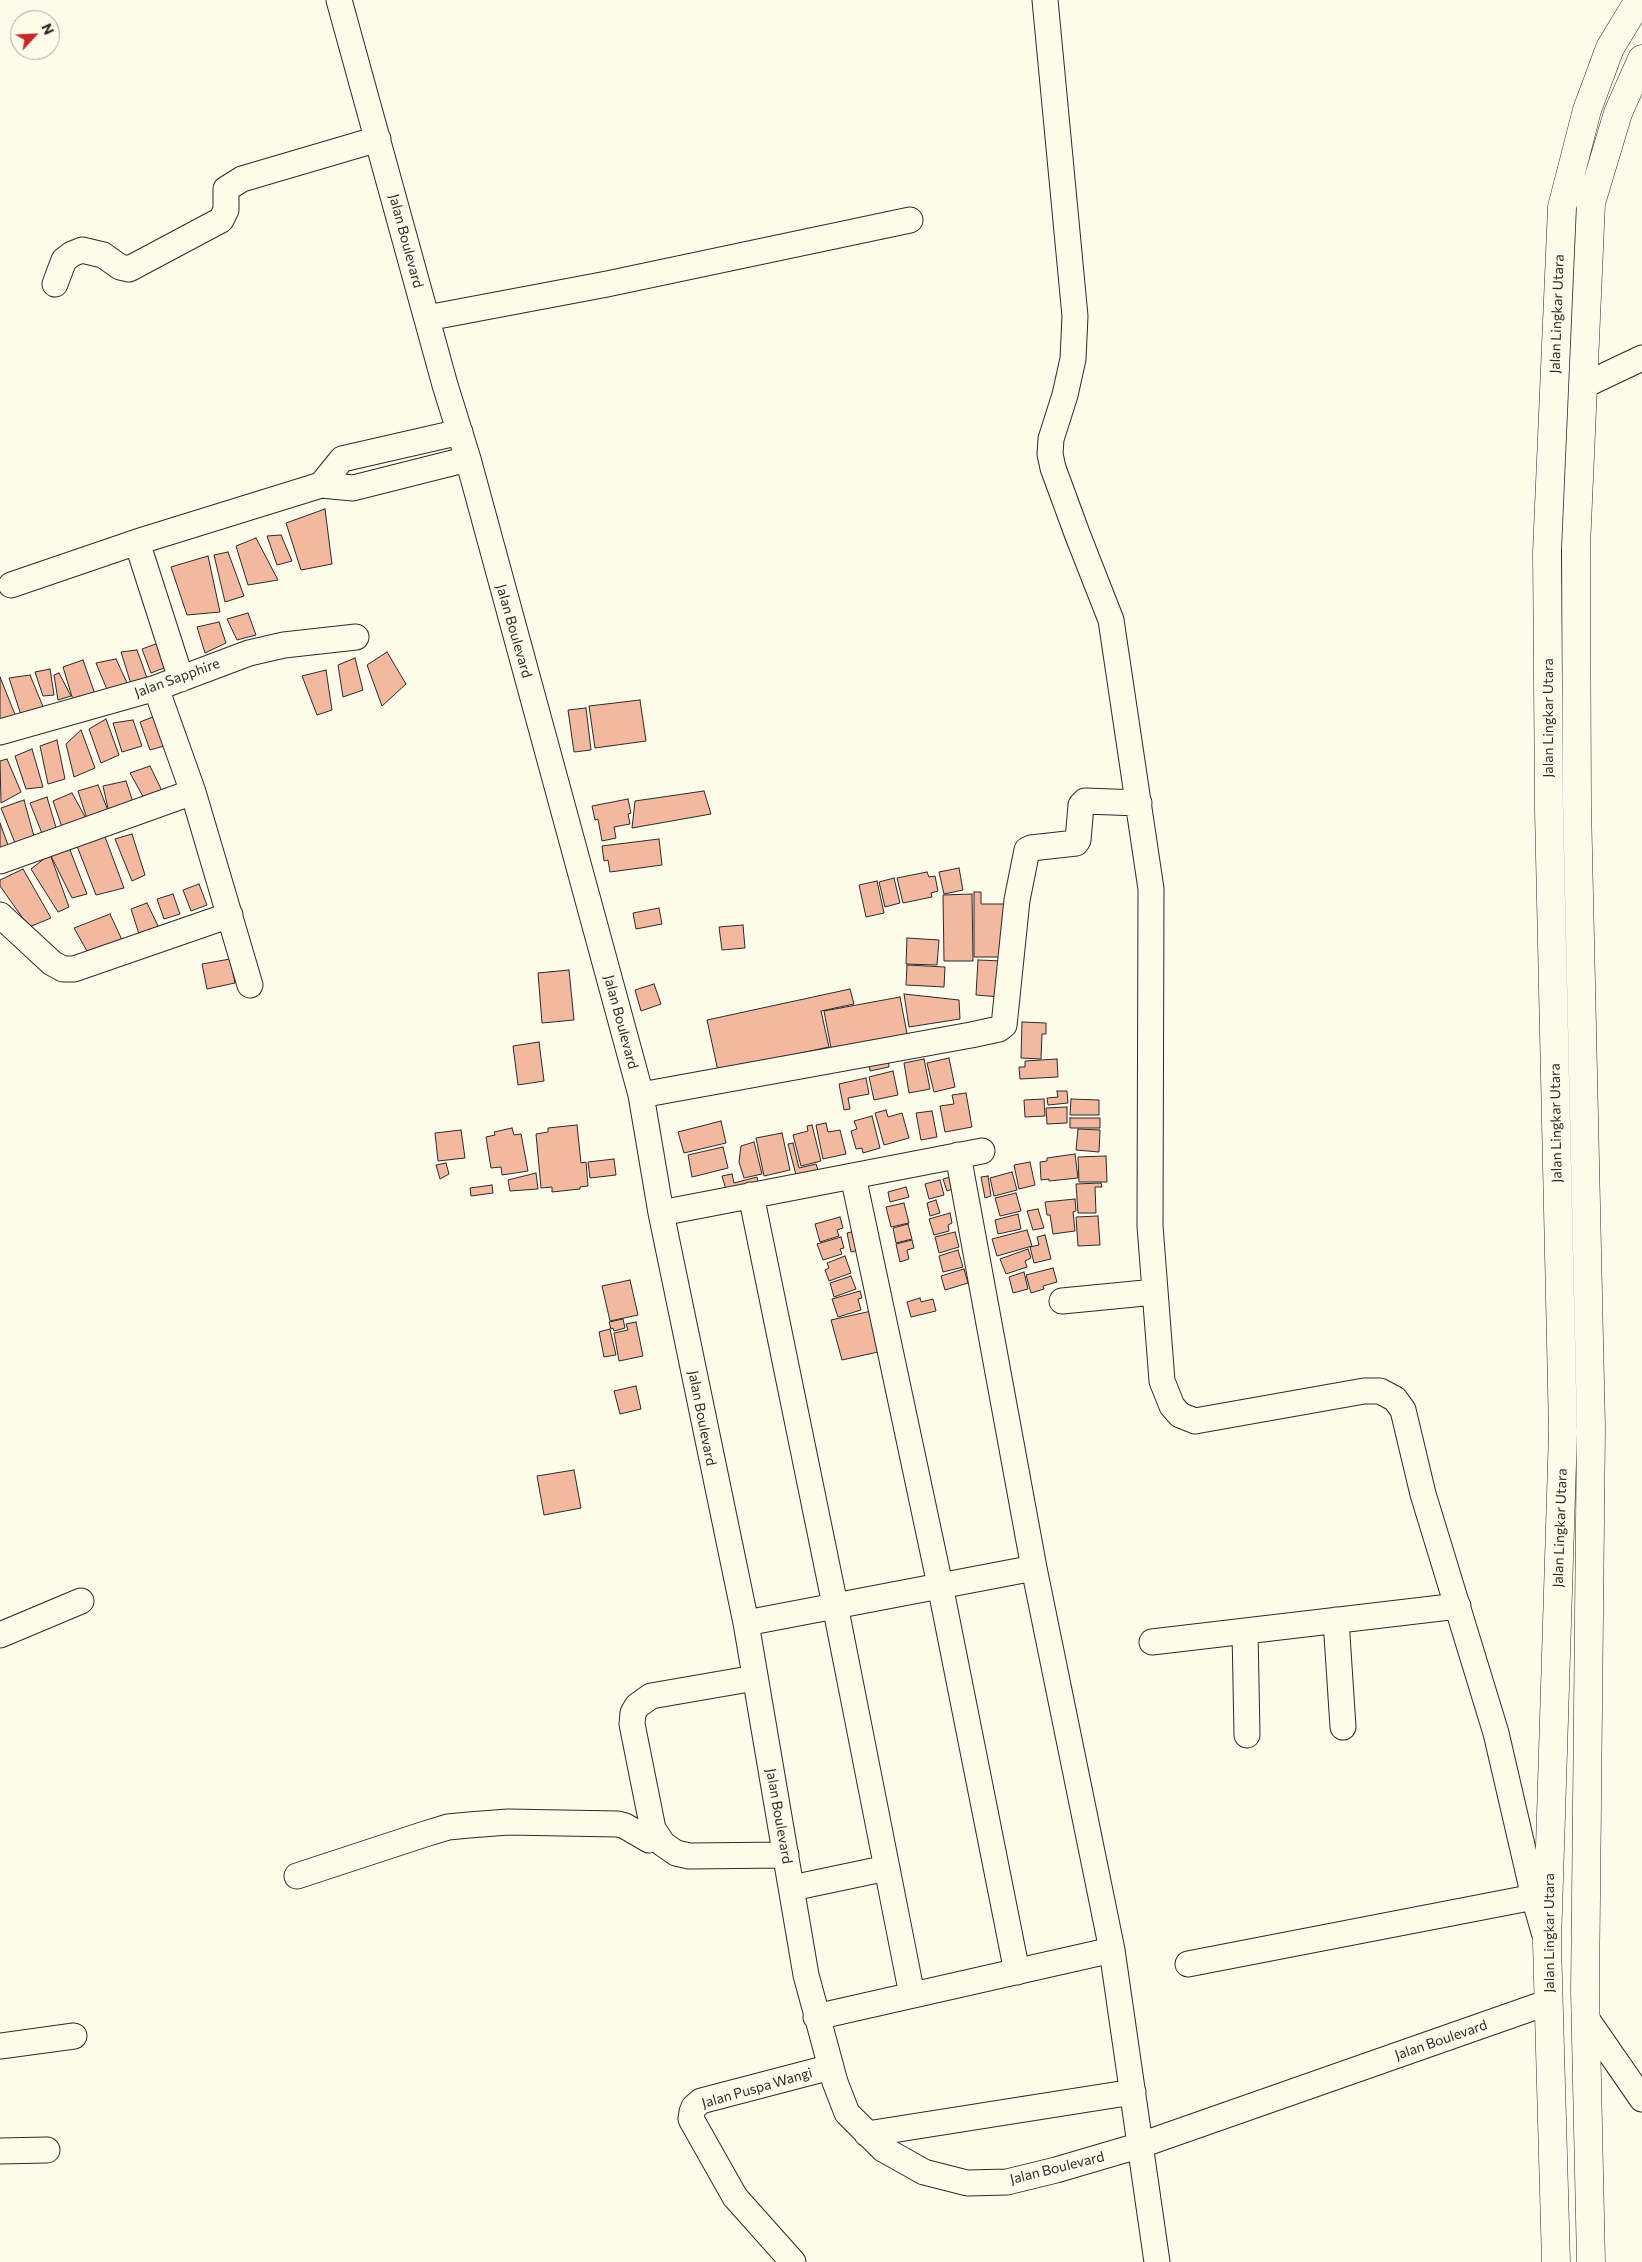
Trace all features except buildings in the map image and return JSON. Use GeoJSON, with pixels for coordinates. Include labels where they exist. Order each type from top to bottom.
{"type":"FeatureCollection","features":[{"type":"Feature","properties":{"kind":"main road","name":"Jalan Lingkar Utara"},"geometry":{"type":"LineString","coordinates":[[1556,2262],[1547,1943],[1563,1431],[1549,821],[1548,552],[1562,207],[1587,110],[1610,48],[1639,0]]}},
{"type":"Feature","properties":{"kind":"main road"},"geometry":{"type":"LineString","coordinates":[[1610,48],[1641,60]]}},
{"type":"Feature","properties":{"kind":"main road","name":"Jalan Lingkar Utara"},"geometry":{"type":"LineString","coordinates":[[1590,2262],[1585,1991],[1592,1427],[1577,806],[1576,547],[1590,203],[1618,113],[1641,60]]}},
{"type":"Feature","properties":{"kind":"main road"},"geometry":{"type":"LineString","coordinates":[[1554,1706],[1588,1709]]}},
{"type":"Feature","properties":{"kind":"main road"},"geometry":{"type":"LineString","coordinates":[[1554,2208],[1590,2212]]}},
{"type":"Feature","properties":{"kind":"street","name":"Jalan Boulevard"},"geometry":{"type":"LineString","coordinates":[[339,0],[468,459],[641,1095],[661,1213],[746,1623],[806,1974],[830,2067],[847,2113],[883,2149],[924,2172],[967,2183],[1007,2182],[1141,2145],[1549,2002]]}},
{"type":"Feature","properties":{"kind":"street"},"geometry":{"type":"LineString","coordinates":[[1045,0],[1075,316],[1073,359],[1051,439],[1050,454],[1053,468],[1111,620],[1151,889],[1150,1226],[1162,1381],[1166,1396],[1180,1415],[1195,1421],[1364,1390],[1380,1392],[1395,1399],[1403,1410],[1423,1494],[1496,1733],[1534,1897],[1547,1943]]}},
{"type":"Feature","properties":{"kind":"street"},"geometry":{"type":"LineString","coordinates":[[54,284],[64,260],[72,254],[82,250],[103,255],[120,267],[129,269],[221,220],[226,210],[226,190],[242,179],[378,139]]}},
{"type":"Feature","properties":{"kind":"street"},"geometry":{"type":"LineString","coordinates":[[427,318],[607,284],[910,220]]}},
{"type":"Feature","properties":{"kind":"street"},"geometry":{"type":"LineString","coordinates":[[1583,386],[1642,358]]}},
{"type":"Feature","properties":{"kind":"street"},"geometry":{"type":"LineString","coordinates":[[321,485],[342,460],[460,432]]}},
{"type":"Feature","properties":{"kind":"street"},"geometry":{"type":"LineString","coordinates":[[11,585],[137,542],[321,485],[353,488],[468,459]]}},
{"type":"Feature","properties":{"kind":"street"},"geometry":{"type":"LineString","coordinates":[[137,542],[181,679]]}},
{"type":"Feature","properties":{"kind":"street","name":"Jalan Sapphire"},"geometry":{"type":"LineString","coordinates":[[0,732],[156,688],[217,664],[258,651],[284,645],[356,637]]}},
{"type":"Feature","properties":{"kind":"street"},"geometry":{"type":"LineString","coordinates":[[156,688],[193,792],[250,985]]}},
{"type":"Feature","properties":{"kind":"street"},"geometry":{"type":"LineString","coordinates":[[0,862],[193,792]]}},
{"type":"Feature","properties":{"kind":"street"},"geometry":{"type":"LineString","coordinates":[[641,1095],[971,1035],[1002,1027],[1005,1016],[1017,900],[1027,850],[1076,843],[1078,840],[1081,805],[1085,801],[1139,803]]}},
{"type":"Feature","properties":{"kind":"street"},"geometry":{"type":"LineString","coordinates":[[0,915],[52,963],[63,969],[74,969],[230,915]]}},
{"type":"Feature","properties":{"kind":"street"},"geometry":{"type":"LineString","coordinates":[[661,1213],[970,1153],[1034,1568],[1112,1950],[1157,2262]]}},
{"type":"Feature","properties":{"kind":"street"},"geometry":{"type":"LineString","coordinates":[[853,1176],[940,1585],[1017,1972]]}},
{"type":"Feature","properties":{"kind":"street"},"geometry":{"type":"LineString","coordinates":[[751,1195],[836,1605],[912,1995]]}},
{"type":"Feature","properties":{"kind":"street"},"geometry":{"type":"LineString","coordinates":[[1062,1301],[1155,1292]]}},
{"type":"Feature","properties":{"kind":"street"},"geometry":{"type":"LineString","coordinates":[[746,1623],[1034,1568]]}},
{"type":"Feature","properties":{"kind":"street"},"geometry":{"type":"LineString","coordinates":[[0,1635],[81,1601]]}},
{"type":"Feature","properties":{"kind":"street"},"geometry":{"type":"LineString","coordinates":[[1152,1642],[1458,1606]]}},
{"type":"Feature","properties":{"kind":"street"},"geometry":{"type":"LineString","coordinates":[[1336,1620],[1343,1727]]}},
{"type":"Feature","properties":{"kind":"street"},"geometry":{"type":"LineString","coordinates":[[1245,1631],[1247,1735]]}},
{"type":"Feature","properties":{"kind":"street"},"geometry":{"type":"LineString","coordinates":[[755,1678],[651,1696],[637,1706],[633,1713],[632,1724],[653,1829],[657,1838],[670,1850],[689,1856],[786,1855]]}},
{"type":"Feature","properties":{"kind":"street"},"geometry":{"type":"LineString","coordinates":[[297,1876],[448,1827],[469,1824],[508,1822],[618,1824],[649,1840],[657,1838]]}},
{"type":"Feature","properties":{"kind":"street"},"geometry":{"type":"LineString","coordinates":[[792,1888],[887,1868]]}},
{"type":"Feature","properties":{"kind":"street"},"geometry":{"type":"LineString","coordinates":[[1188,1964],[1534,1897]]}},
{"type":"Feature","properties":{"kind":"street"},"geometry":{"type":"LineString","coordinates":[[816,2017],[1112,1950]]}},
{"type":"Feature","properties":{"kind":"street"},"geometry":{"type":"LineString","coordinates":[[1586,2018],[1642,2099]]}},
{"type":"Feature","properties":{"kind":"street"},"geometry":{"type":"LineString","coordinates":[[0,2046],[74,2036]]}},
{"type":"Feature","properties":{"kind":"street","name":"Jalan Puspa Wangi"},"geometry":{"type":"LineString","coordinates":[[793,2262],[735,2197],[691,2119],[692,2112],[694,2107],[701,2101],[830,2067]]}},
{"type":"Feature","properties":{"kind":"street"},"geometry":{"type":"LineString","coordinates":[[867,2134],[1133,2092]]}},
{"type":"Feature","properties":{"kind":"street"},"geometry":{"type":"LineString","coordinates":[[0,2151],[47,2150]]}}]}
